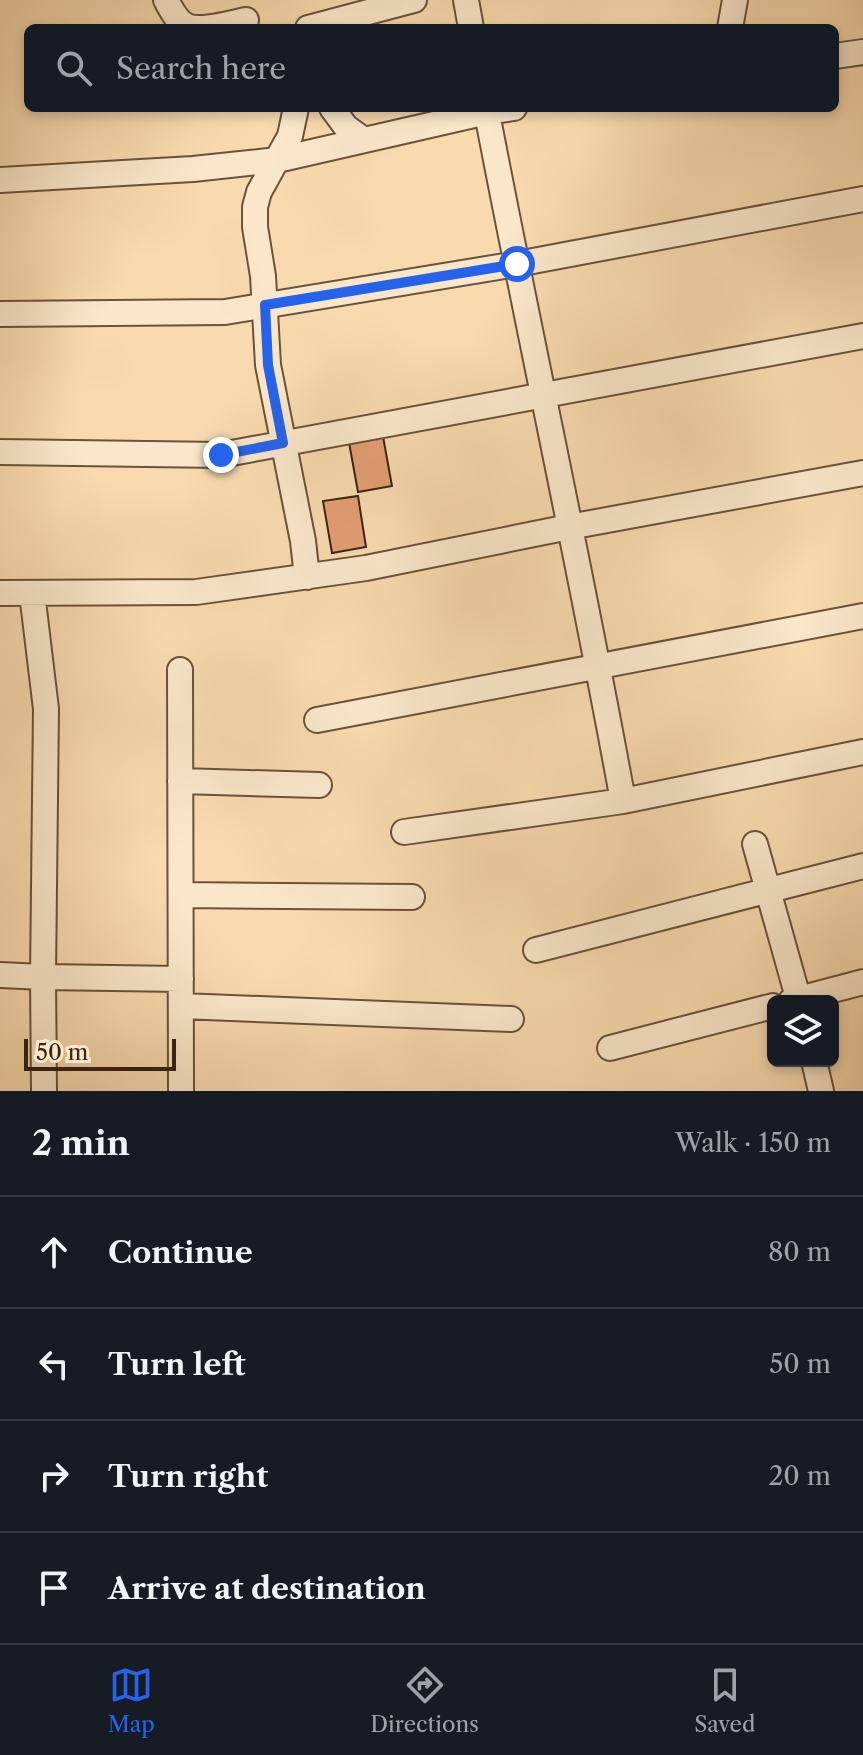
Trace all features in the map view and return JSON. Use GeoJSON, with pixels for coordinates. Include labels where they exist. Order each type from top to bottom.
{"type":"FeatureCollection","features":[{"type":"Feature","properties":{"kind":"street"},"geometry":{"type":"LineString","coordinates":[[166,0],[183,24]]}},
{"type":"Feature","properties":{"kind":"street"},"geometry":{"type":"LineString","coordinates":[[323,24],[414,0]]}},
{"type":"Feature","properties":{"kind":"street"},"geometry":{"type":"LineString","coordinates":[[466,0],[470,24]]}},
{"type":"Feature","properties":{"kind":"street"},"geometry":{"type":"LineString","coordinates":[[731,24],[735,0]]}},
{"type":"Feature","properties":{"kind":"street"},"geometry":{"type":"LineString","coordinates":[[216,24],[246,16]]}},
{"type":"Feature","properties":{"kind":"street"},"geometry":{"type":"LineString","coordinates":[[839,55],[863,52]]}},
{"type":"Feature","properties":{"kind":"street"},"geometry":{"type":"LineString","coordinates":[[295,112],[290,136],[259,192],[255,227],[262,264],[268,365],[303,541],[307,577]]}},
{"type":"Feature","properties":{"kind":"street"},"geometry":{"type":"LineString","coordinates":[[335,112],[346,127],[364,140]]}},
{"type":"Feature","properties":{"kind":"street"},"geometry":{"type":"LineString","coordinates":[[0,180],[193,169],[277,160],[478,112]]}},
{"type":"Feature","properties":{"kind":"street"},"geometry":{"type":"LineString","coordinates":[[486,112],[599,667],[623,801]]}},
{"type":"Feature","properties":{"kind":"street"},"geometry":{"type":"LineString","coordinates":[[0,314],[225,312],[517,264],[863,199]]}},
{"type":"Feature","properties":{"kind":"street"},"geometry":{"type":"LineString","coordinates":[[0,452],[221,455],[863,336]]}},
{"type":"Feature","properties":{"kind":"street"},"geometry":{"type":"LineString","coordinates":[[0,593],[196,592],[307,577],[863,473]]}},
{"type":"Feature","properties":{"kind":"street"},"geometry":{"type":"LineString","coordinates":[[32,593],[46,709],[44,1091]]}},
{"type":"Feature","properties":{"kind":"street"},"geometry":{"type":"LineString","coordinates":[[317,720],[863,616]]}},
{"type":"Feature","properties":{"kind":"street"},"geometry":{"type":"LineString","coordinates":[[180,670],[181,1091]]}},
{"type":"Feature","properties":{"kind":"street"},"geometry":{"type":"LineString","coordinates":[[404,832],[623,801],[863,752]]}},
{"type":"Feature","properties":{"kind":"street"},"geometry":{"type":"LineString","coordinates":[[180,781],[319,785]]}},
{"type":"Feature","properties":{"kind":"street"},"geometry":{"type":"LineString","coordinates":[[755,844],[795,995]]}},
{"type":"Feature","properties":{"kind":"street"},"geometry":{"type":"LineString","coordinates":[[536,950],[863,866]]}},
{"type":"Feature","properties":{"kind":"street"},"geometry":{"type":"LineString","coordinates":[[181,895],[412,897]]}},
{"type":"Feature","properties":{"kind":"street"},"geometry":{"type":"LineString","coordinates":[[0,975],[181,979]]}},
{"type":"Feature","properties":{"kind":"street"},"geometry":{"type":"LineString","coordinates":[[815,995],[863,982]]}},
{"type":"Feature","properties":{"kind":"street"},"geometry":{"type":"LineString","coordinates":[[181,1006],[511,1019]]}},
{"type":"Feature","properties":{"kind":"street"},"geometry":{"type":"LineString","coordinates":[[610,1048],[767,1008]]}},
{"type":"Feature","properties":{"kind":"street"},"geometry":{"type":"LineString","coordinates":[[815,1067],[821,1091]]}},
{"type":"Feature","properties":{"kind":"building"},"geometry":{"type":"Polygon","coordinates":[[[382,431],[392,486],[358,492],[348,437],[382,431]]]}},
{"type":"Feature","properties":{"kind":"building"},"geometry":{"type":"Polygon","coordinates":[[[358,496],[366,547],[332,553],[323,501],[358,496]]]}},
{"type":"Feature","properties":{"kind":"route"},"geometry":{"type":"LineString","coordinates":[[221,455],[283,443],[268,365],[265,305],[517,264]]}}]}
